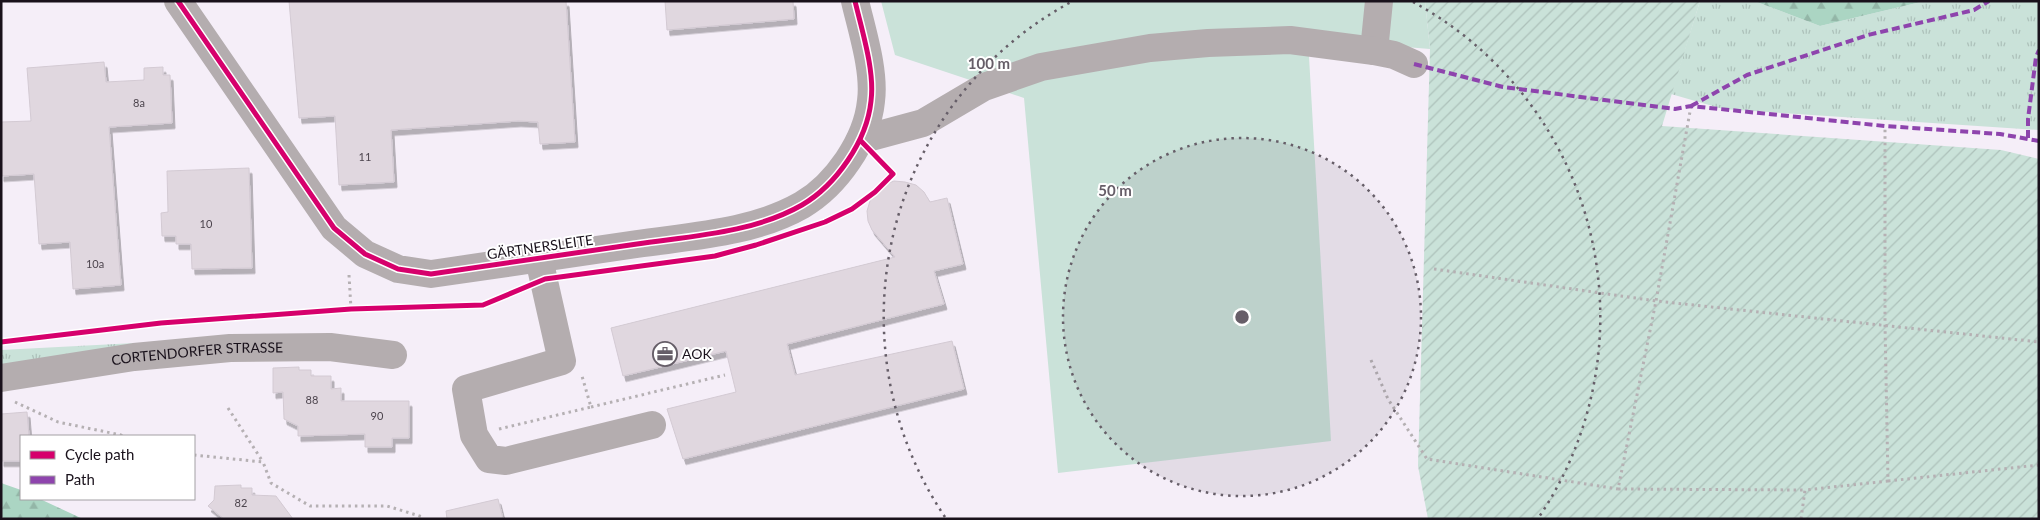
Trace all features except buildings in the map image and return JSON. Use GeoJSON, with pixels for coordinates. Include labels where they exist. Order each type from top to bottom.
{"type":"FeatureCollection","features":[{"type":"Feature","properties":{"kind":"street","name":"GÄRTNERSLEITE"},"geometry":{"type":"LineString","coordinates":[[178,1],[334,228],[365,254],[398,269],[432,274],[730,231],[782,214],[803,204],[821,190],[853,155],[860,140],[871,103],[872,82],[855,1]]}},
{"type":"Feature","properties":{"kind":"street"},"geometry":{"type":"LineString","coordinates":[[1374,51],[1379,1]]}},
{"type":"Feature","properties":{"kind":"street"},"geometry":{"type":"LineString","coordinates":[[860,140],[923,124],[984,88],[1040,67],[1150,48],[1208,43],[1290,40],[1374,51],[1394,55],[1414,64]]}},
{"type":"Feature","properties":{"kind":"street"},"geometry":{"type":"LineString","coordinates":[[539,259],[562,361],[466,389],[474,436],[489,459],[506,461],[652,425]]}},
{"type":"Feature","properties":{"kind":"street","name":"CORTENDORFER STRASSE"},"geometry":{"type":"LineString","coordinates":[[5,389],[134,357],[230,348],[330,347],[393,355]]}},
{"type":"Feature","properties":{"kind":"path"},"geometry":{"type":"LineString","coordinates":[[1618,489],[1656,301],[1690,106]]}},
{"type":"Feature","properties":{"kind":"path"},"geometry":{"type":"LineString","coordinates":[[1885,126],[1885,324],[1888,481]]}},
{"type":"Feature","properties":{"kind":"path"},"geometry":{"type":"LineString","coordinates":[[1434,269],[1656,301],[1885,324],[2039,342]]}},
{"type":"Feature","properties":{"kind":"path"},"geometry":{"type":"LineString","coordinates":[[1371,360],[1388,399],[1427,459],[1618,489],[1805,490],[2039,465]]}},
{"type":"Feature","properties":{"kind":"path"},"geometry":{"type":"LineString","coordinates":[[562,361],[581,374],[591,407]]}},
{"type":"Feature","properties":{"kind":"path"},"geometry":{"type":"LineString","coordinates":[[474,436],[725,375]]}},
{"type":"Feature","properties":{"kind":"path"},"geometry":{"type":"LineString","coordinates":[[5,389],[58,422],[121,435]]}},
{"type":"Feature","properties":{"kind":"path"},"geometry":{"type":"LineString","coordinates":[[228,408],[263,462],[271,482],[310,506],[386,506],[422,517]]}},
{"type":"Feature","properties":{"kind":"path"},"geometry":{"type":"LineString","coordinates":[[195,455],[263,462]]}},
{"type":"Feature","properties":{"kind":"path"},"geometry":{"type":"LineString","coordinates":[[1801,519],[1805,490]]}},
{"type":"Feature","properties":{"kind":"green space"},"geometry":{"type":"Polygon","coordinates":[[[881,1],[1425,1],[1430,49],[1308,39],[1331,441],[1058,473],[1024,98],[895,55],[881,1]]]}},
{"type":"Feature","properties":{"kind":"green space"},"geometry":{"type":"Polygon","coordinates":[[[1425,1],[1700,1],[1662,126],[2001,150],[2039,159],[2039,519],[1428,519],[1418,466],[1430,49],[1425,1]]]}},
{"type":"Feature","properties":{"kind":"green space"},"geometry":{"type":"Polygon","coordinates":[[[1700,1],[1754,1],[1820,26],[1925,1],[2039,1],[2039,130],[1723,109],[1671,94],[1700,1]]]}},
{"type":"Feature","properties":{"kind":"green space"},"geometry":{"type":"Polygon","coordinates":[[[1754,1],[1925,1],[1820,26],[1754,1]]]}},
{"type":"Feature","properties":{"kind":"green space"},"geometry":{"type":"Polygon","coordinates":[[[135,343],[141,350],[1,369],[1,350],[135,343]]]}},
{"type":"Feature","properties":{"kind":"green space"},"geometry":{"type":"Polygon","coordinates":[[[1,483],[20,490],[20,500],[42,500],[83,519],[5,519],[1,516],[1,483]]]}},
{"type":"Feature","properties":{"kind":"marked path"},"geometry":{"type":"LineString","coordinates":[[1691,106],[1747,75],[1868,35],[1974,10],[1989,1]]}},
{"type":"Feature","properties":{"kind":"marked path"},"geometry":{"type":"LineString","coordinates":[[2028,138],[2028,119],[2036,57],[2039,50]]}},
{"type":"Feature","properties":{"kind":"marked path"},"geometry":{"type":"LineString","coordinates":[[1414,64],[1503,87],[1675,109],[1691,106],[1885,126],[2000,134],[2039,141]]}},
{"type":"Feature","properties":{"kind":"cycle path"},"geometry":{"type":"LineString","coordinates":[[178,1],[334,228],[365,254],[398,269],[431,274],[722,232],[763,222],[802,205],[827,186],[838,174],[856,146],[868,116],[872,89],[871,77],[855,1]]}},
{"type":"Feature","properties":{"kind":"cycle path"},"geometry":{"type":"LineString","coordinates":[[1,342],[161,323],[351,309],[483,305],[545,279],[715,256],[756,245],[825,222],[852,209],[875,192],[893,174],[860,140]]}},
{"type":"Feature","properties":{"kind":"place","name":"AOK"},"geometry":{"type":"Point","coordinates":[665,354]}}]}
